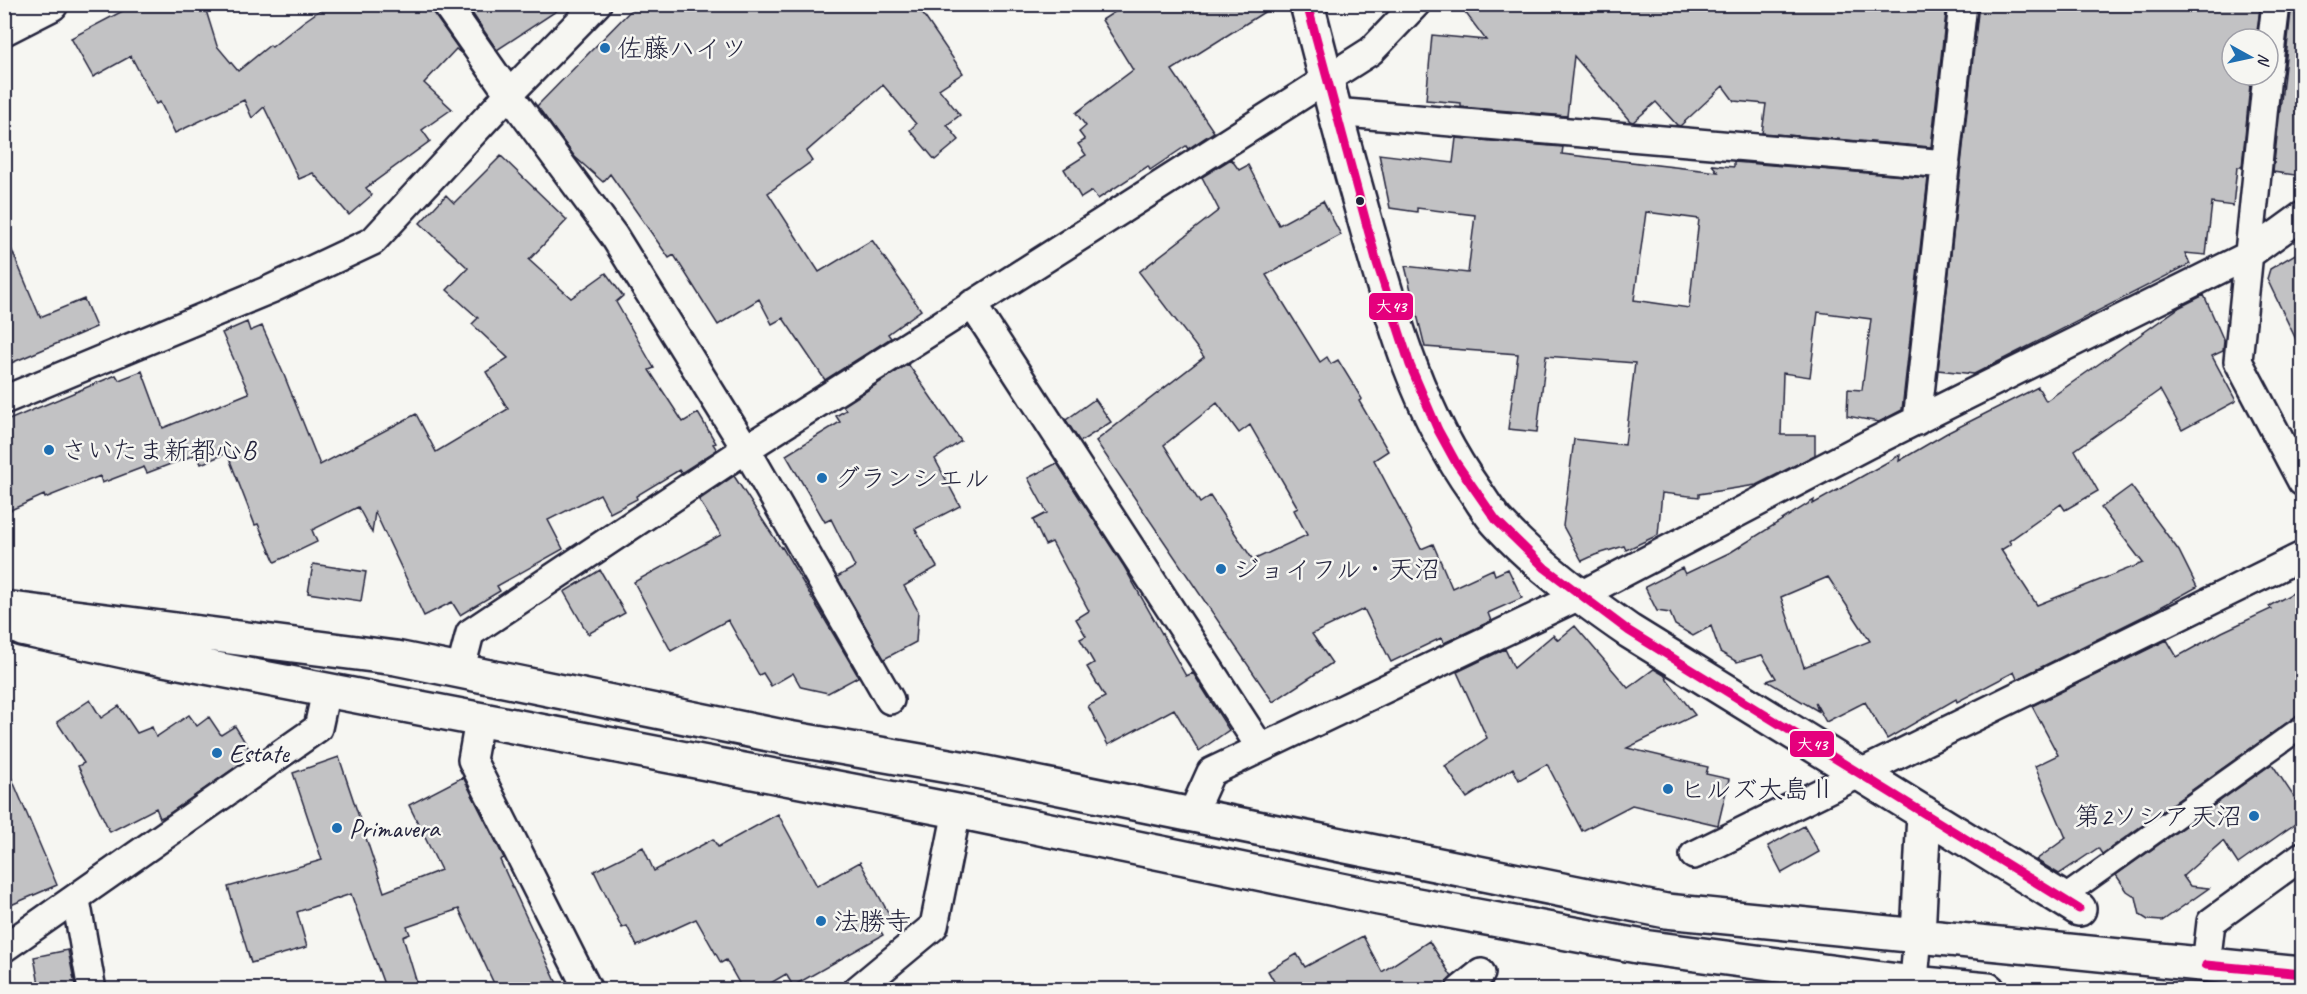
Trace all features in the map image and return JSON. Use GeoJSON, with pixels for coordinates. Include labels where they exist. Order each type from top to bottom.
{"type":"FeatureCollection","features":[{"type":"Feature","properties":{"kind":"street"},"geometry":{"type":"LineString","coordinates":[[4,28],[51,4]]}},
{"type":"Feature","properties":{"kind":"street"},"geometry":{"type":"LineString","coordinates":[[446,4],[614,236],[746,449],[890,700]]}},
{"type":"Feature","properties":{"kind":"street"},"geometry":{"type":"LineString","coordinates":[[4,400],[271,289],[373,241],[509,94],[597,4]]}},
{"type":"Feature","properties":{"kind":"street"},"geometry":{"type":"LineString","coordinates":[[1307,4],[1334,112],[1392,314],[1412,374],[1435,425],[1462,473],[1498,523],[1537,561],[1579,596],[1629,631],[2070,904],[2302,727]]}},
{"type":"Feature","properties":{"kind":"street"},"geometry":{"type":"LineString","coordinates":[[460,672],[470,633],[746,449],[1371,51],[1416,4]]}},
{"type":"Feature","properties":{"kind":"street"},"geometry":{"type":"LineString","coordinates":[[1917,421],[1963,4]]}},
{"type":"Feature","properties":{"kind":"street"},"geometry":{"type":"LineString","coordinates":[[2273,27],[2276,4]]}},
{"type":"Feature","properties":{"kind":"street"},"geometry":{"type":"LineString","coordinates":[[2266,87],[2247,256],[2238,361],[2299,465]]}},
{"type":"Feature","properties":{"kind":"street"},"geometry":{"type":"LineString","coordinates":[[1334,112],[1946,164]]}},
{"type":"Feature","properties":{"kind":"street"},"geometry":{"type":"LineString","coordinates":[[1192,814],[1211,772],[1579,596],[1917,421],[2247,256],[2302,216]]}},
{"type":"Feature","properties":{"kind":"street"},"geometry":{"type":"LineString","coordinates":[[972,304],[1260,747]]}},
{"type":"Feature","properties":{"kind":"street"},"geometry":{"type":"LineString","coordinates":[[1694,855],[2302,556]]}},
{"type":"Feature","properties":{"kind":"street"},"geometry":{"type":"LineString","coordinates":[[4,608],[396,658],[788,738],[966,769],[1192,814],[1666,911],[2302,974]]}},
{"type":"Feature","properties":{"kind":"street"},"geometry":{"type":"LineString","coordinates":[[4,625],[138,654],[957,812],[1379,898],[1643,947],[1913,986],[1988,990]]}},
{"type":"Feature","properties":{"kind":"street"},"geometry":{"type":"LineString","coordinates":[[4,948],[76,900],[318,728],[326,691]]}},
{"type":"Feature","properties":{"kind":"street"},"geometry":{"type":"LineString","coordinates":[[479,721],[472,760],[588,990]]}},
{"type":"Feature","properties":{"kind":"street"},"geometry":{"type":"LineString","coordinates":[[857,990],[934,926],[957,812]]}},
{"type":"Feature","properties":{"kind":"street"},"geometry":{"type":"LineString","coordinates":[[1913,986],[1918,936],[1924,813]]}},
{"type":"Feature","properties":{"kind":"street"},"geometry":{"type":"LineString","coordinates":[[2206,965],[2211,922],[2302,856]]}},
{"type":"Feature","properties":{"kind":"street"},"geometry":{"type":"LineString","coordinates":[[76,900],[92,990]]}},
{"type":"Feature","properties":{"kind":"street"},"geometry":{"type":"LineString","coordinates":[[1460,990],[1481,973]]}},
{"type":"Feature","properties":{"kind":"building"},"geometry":{"type":"Polygon","coordinates":[[[136,4],[204,4],[217,46],[238,71],[270,45],[272,47],[329,4],[430,4],[433,13],[463,55],[456,49],[424,83],[452,109],[422,130],[430,141],[366,188],[372,195],[349,215],[313,173],[299,179],[264,107],[252,118],[244,100],[175,133],[160,102],[156,104],[131,56],[93,77],[71,38],[136,4]]]}},
{"type":"Feature","properties":{"kind":"building"},"geometry":{"type":"Polygon","coordinates":[[[466,4],[567,4],[497,50],[466,4]]]}},
{"type":"Feature","properties":{"kind":"building"},"geometry":{"type":"Polygon","coordinates":[[[637,4],[916,4],[963,73],[939,89],[960,115],[947,125],[959,140],[935,160],[910,130],[916,124],[883,85],[806,152],[812,161],[768,193],[819,272],[872,240],[921,310],[888,334],[891,338],[825,380],[783,318],[772,324],[759,299],[718,325],[674,255],[669,258],[610,174],[603,182],[575,157],[537,106],[637,4]]]}},
{"type":"Feature","properties":{"kind":"building"},"geometry":{"type":"Polygon","coordinates":[[[1127,4],[1277,4],[1172,70],[1214,132],[1188,149],[1186,146],[1150,170],[1148,166],[1098,199],[1092,191],[1081,198],[1064,169],[1086,155],[1078,144],[1085,140],[1079,132],[1086,126],[1076,113],[1133,70],[1102,20],[1127,4]]]}},
{"type":"Feature","properties":{"kind":"building"},"geometry":{"type":"Polygon","coordinates":[[[1459,4],[1947,4],[1931,147],[1762,133],[1766,104],[1734,101],[1723,86],[1680,126],[1656,102],[1633,122],[1574,56],[1567,116],[1461,107],[1461,103],[1426,100],[1432,35],[1486,40],[1459,4]]]}},
{"type":"Feature","properties":{"kind":"building"},"geometry":{"type":"Polygon","coordinates":[[[1979,4],[2224,4],[2260,8],[2258,27],[2220,27],[2220,87],[2250,87],[2242,167],[2237,167],[2233,206],[2212,203],[2206,255],[2185,253],[2190,264],[1974,374],[1938,370],[1979,4]]]}},
{"type":"Feature","properties":{"kind":"building"},"geometry":{"type":"Polygon","coordinates":[[[2291,12],[2302,13],[2302,176],[2273,172],[2291,12]]]}},
{"type":"Feature","properties":{"kind":"building"},"geometry":{"type":"Polygon","coordinates":[[[1456,138],[1563,147],[1562,154],[1718,172],[1712,165],[1734,167],[1734,162],[1928,178],[1902,410],[1879,422],[1847,416],[1848,389],[1862,390],[1871,319],[1818,312],[1810,377],[1783,373],[1781,435],[1815,435],[1815,455],[1756,485],[1699,494],[1699,497],[1662,493],[1658,535],[1626,550],[1624,546],[1582,561],[1563,526],[1574,439],[1625,445],[1635,363],[1546,356],[1537,432],[1508,429],[1518,354],[1425,347],[1405,266],[1468,273],[1475,215],[1417,208],[1417,212],[1390,208],[1379,154],[1453,163],[1456,138]],[[1646,212],[1634,300],[1689,308],[1699,219],[1646,212]]]}},
{"type":"Feature","properties":{"kind":"building"},"geometry":{"type":"Polygon","coordinates":[[[501,156],[567,220],[529,260],[571,298],[606,273],[623,296],[616,302],[654,368],[649,370],[683,422],[698,413],[716,443],[713,444],[717,450],[681,473],[679,470],[636,496],[637,499],[610,513],[600,494],[548,520],[563,549],[497,586],[500,591],[460,615],[452,602],[424,616],[375,512],[372,533],[358,507],[312,530],[317,542],[275,562],[258,524],[255,525],[227,453],[201,464],[197,454],[147,473],[144,467],[102,483],[100,476],[45,498],[44,495],[4,513],[4,422],[116,375],[119,380],[142,371],[163,428],[249,393],[222,333],[247,322],[250,331],[262,326],[320,465],[416,414],[436,452],[508,409],[486,372],[508,358],[472,324],[478,318],[447,290],[468,268],[420,223],[446,195],[454,203],[501,156]]]}},
{"type":"Feature","properties":{"kind":"building"},"geometry":{"type":"Polygon","coordinates":[[[1231,159],[1239,170],[1248,165],[1279,225],[1323,201],[1341,235],[1266,275],[1320,362],[1327,357],[1331,364],[1338,360],[1362,399],[1359,401],[1388,451],[1374,460],[1421,549],[1433,544],[1452,588],[1493,569],[1495,575],[1508,569],[1522,598],[1488,613],[1491,621],[1444,643],[1441,638],[1391,662],[1364,609],[1312,634],[1332,663],[1273,702],[1096,441],[1204,357],[1139,272],[1219,210],[1202,177],[1231,159]],[[1217,403],[1164,445],[1200,503],[1210,496],[1253,560],[1307,535],[1294,510],[1298,508],[1250,425],[1239,433],[1217,403]]]}},
{"type":"Feature","properties":{"kind":"building"},"geometry":{"type":"Polygon","coordinates":[[[5,234],[40,317],[84,299],[96,327],[4,366],[5,234]]]}},
{"type":"Feature","properties":{"kind":"building"},"geometry":{"type":"Polygon","coordinates":[[[2302,250],[2302,352],[2267,279],[2270,269],[2302,250]]]}},
{"type":"Feature","properties":{"kind":"building"},"geometry":{"type":"Polygon","coordinates":[[[2204,295],[2224,341],[2223,351],[2212,356],[2236,401],[2182,430],[2160,390],[2075,450],[2098,491],[2065,510],[2061,504],[2009,541],[2011,544],[2001,550],[2037,605],[2143,563],[2101,508],[2131,486],[2179,551],[2197,587],[2017,679],[2014,672],[1957,702],[1956,699],[1887,739],[1865,702],[1826,722],[1815,702],[1818,711],[1767,681],[1776,678],[1762,655],[1737,662],[1720,652],[1711,626],[1693,636],[1675,625],[1670,613],[1657,611],[1645,587],[1682,568],[1685,574],[1731,552],[1814,500],[1813,504],[1900,455],[1899,461],[1947,433],[2038,387],[2046,401],[2180,307],[2204,295]],[[1828,577],[1781,597],[1804,667],[1870,641],[1828,577]]]}},
{"type":"Feature","properties":{"kind":"building"},"geometry":{"type":"Polygon","coordinates":[[[908,364],[961,441],[935,459],[960,506],[915,529],[937,567],[904,586],[918,611],[916,642],[884,659],[837,577],[855,567],[831,519],[825,522],[786,455],[840,422],[836,416],[846,410],[843,406],[908,364]]]}},
{"type":"Feature","properties":{"kind":"building"},"geometry":{"type":"Polygon","coordinates":[[[1095,399],[1111,422],[1080,442],[1066,420],[1095,399]]]}},
{"type":"Feature","properties":{"kind":"building"},"geometry":{"type":"Polygon","coordinates":[[[1057,463],[1123,565],[1186,676],[1193,673],[1229,730],[1199,751],[1174,709],[1108,745],[1088,706],[1105,697],[1087,667],[1094,663],[1080,639],[1086,636],[1076,619],[1089,611],[1052,542],[1045,545],[1033,520],[1047,513],[1028,478],[1057,463]]]}},
{"type":"Feature","properties":{"kind":"building"},"geometry":{"type":"Polygon","coordinates":[[[734,476],[782,547],[857,674],[858,677],[828,693],[801,687],[793,673],[771,686],[763,673],[759,675],[728,620],[671,651],[634,582],[721,535],[699,500],[734,476]]]}},
{"type":"Feature","properties":{"kind":"building"},"geometry":{"type":"Polygon","coordinates":[[[313,564],[366,572],[361,601],[308,593],[313,564]]]}},
{"type":"Feature","properties":{"kind":"building"},"geometry":{"type":"Polygon","coordinates":[[[600,570],[625,613],[588,634],[564,592],[600,570]]]}},
{"type":"Feature","properties":{"kind":"building"},"geometry":{"type":"Polygon","coordinates":[[[2302,588],[2302,715],[2295,717],[2102,854],[2098,848],[2059,874],[2036,860],[2066,838],[2035,766],[2058,755],[2032,706],[2167,640],[2177,657],[2222,632],[2271,609],[2269,606],[2302,588]]]}},
{"type":"Feature","properties":{"kind":"building"},"geometry":{"type":"Polygon","coordinates":[[[1575,626],[1628,688],[1654,669],[1664,675],[1695,715],[1627,748],[1708,767],[1706,774],[1729,779],[1718,825],[1632,805],[1582,831],[1547,764],[1519,780],[1513,768],[1467,798],[1445,766],[1487,738],[1457,672],[1505,649],[1514,668],[1553,635],[1558,640],[1575,626]]]}},
{"type":"Feature","properties":{"kind":"building"},"geometry":{"type":"Polygon","coordinates":[[[90,700],[101,718],[119,706],[137,733],[152,727],[156,737],[189,715],[197,726],[209,717],[221,735],[235,726],[253,755],[167,815],[160,818],[156,808],[110,832],[78,766],[84,763],[57,722],[90,700]]]}},
{"type":"Feature","properties":{"kind":"building"},"geometry":{"type":"Polygon","coordinates":[[[339,757],[384,892],[441,870],[409,805],[463,777],[504,858],[500,860],[560,990],[497,990],[459,909],[407,927],[410,934],[403,937],[419,990],[386,990],[351,894],[297,912],[307,947],[251,963],[228,887],[322,860],[293,773],[339,757]]]}},
{"type":"Feature","properties":{"kind":"building"},"geometry":{"type":"Polygon","coordinates":[[[4,760],[57,885],[4,908],[4,760]]]}},
{"type":"Feature","properties":{"kind":"building"},"geometry":{"type":"Polygon","coordinates":[[[2272,764],[2302,809],[2302,819],[2238,864],[2223,841],[2183,876],[2190,886],[2209,888],[2162,921],[2148,920],[2140,915],[2136,897],[2127,891],[2116,875],[2272,764]]]}},
{"type":"Feature","properties":{"kind":"building"},"geometry":{"type":"Polygon","coordinates":[[[778,814],[817,886],[860,862],[890,916],[876,924],[883,935],[793,986],[786,974],[759,990],[743,990],[726,960],[721,963],[696,919],[637,946],[627,926],[622,928],[594,871],[643,847],[654,871],[713,839],[718,847],[778,814]]]}},
{"type":"Feature","properties":{"kind":"building"},"geometry":{"type":"Polygon","coordinates":[[[1804,826],[1819,852],[1782,873],[1768,846],[1804,826]]]}},
{"type":"Feature","properties":{"kind":"building"},"geometry":{"type":"Polygon","coordinates":[[[1363,936],[1382,972],[1429,941],[1452,977],[1446,984],[1445,990],[1264,990],[1275,983],[1268,971],[1297,954],[1305,967],[1363,936]]]}},
{"type":"Feature","properties":{"kind":"building"},"geometry":{"type":"Polygon","coordinates":[[[68,950],[76,990],[40,990],[34,957],[68,950]]]}},
{"type":"Feature","properties":{"kind":"transit line","name":"大43"},"geometry":{"type":"LineString","coordinates":[[1307,4],[1377,263],[1410,365],[1438,430],[1455,461],[1496,520],[1545,568],[1629,631],[2079,909]]}},
{"type":"Feature","properties":{"kind":"transit line","name":"大43"},"geometry":{"type":"LineString","coordinates":[[2206,965],[2302,974]]}},
{"type":"Feature","properties":{"kind":"place","name":"佐藤ハイツ"},"geometry":{"type":"Point","coordinates":[605,48]}},
{"type":"Feature","properties":{"kind":"place","name":"さいたま新都心B"},"geometry":{"type":"Point","coordinates":[49,450]}},
{"type":"Feature","properties":{"kind":"place","name":"グランシエル"},"geometry":{"type":"Point","coordinates":[822,478]}},
{"type":"Feature","properties":{"kind":"place","name":"ジョイフル・天沼"},"geometry":{"type":"Point","coordinates":[1221,569]}},
{"type":"Feature","properties":{"kind":"place","name":"Estate"},"geometry":{"type":"Point","coordinates":[217,753]}},
{"type":"Feature","properties":{"kind":"place","name":"ヒルズ大島Ⅱ"},"geometry":{"type":"Point","coordinates":[1668,789]}},
{"type":"Feature","properties":{"kind":"place","name":"第2ソシア天沼"},"geometry":{"type":"Point","coordinates":[2254,816]}},
{"type":"Feature","properties":{"kind":"place","name":"Primavera"},"geometry":{"type":"Point","coordinates":[337,828]}},
{"type":"Feature","properties":{"kind":"place","name":"法勝寺"},"geometry":{"type":"Point","coordinates":[821,921]}}]}
